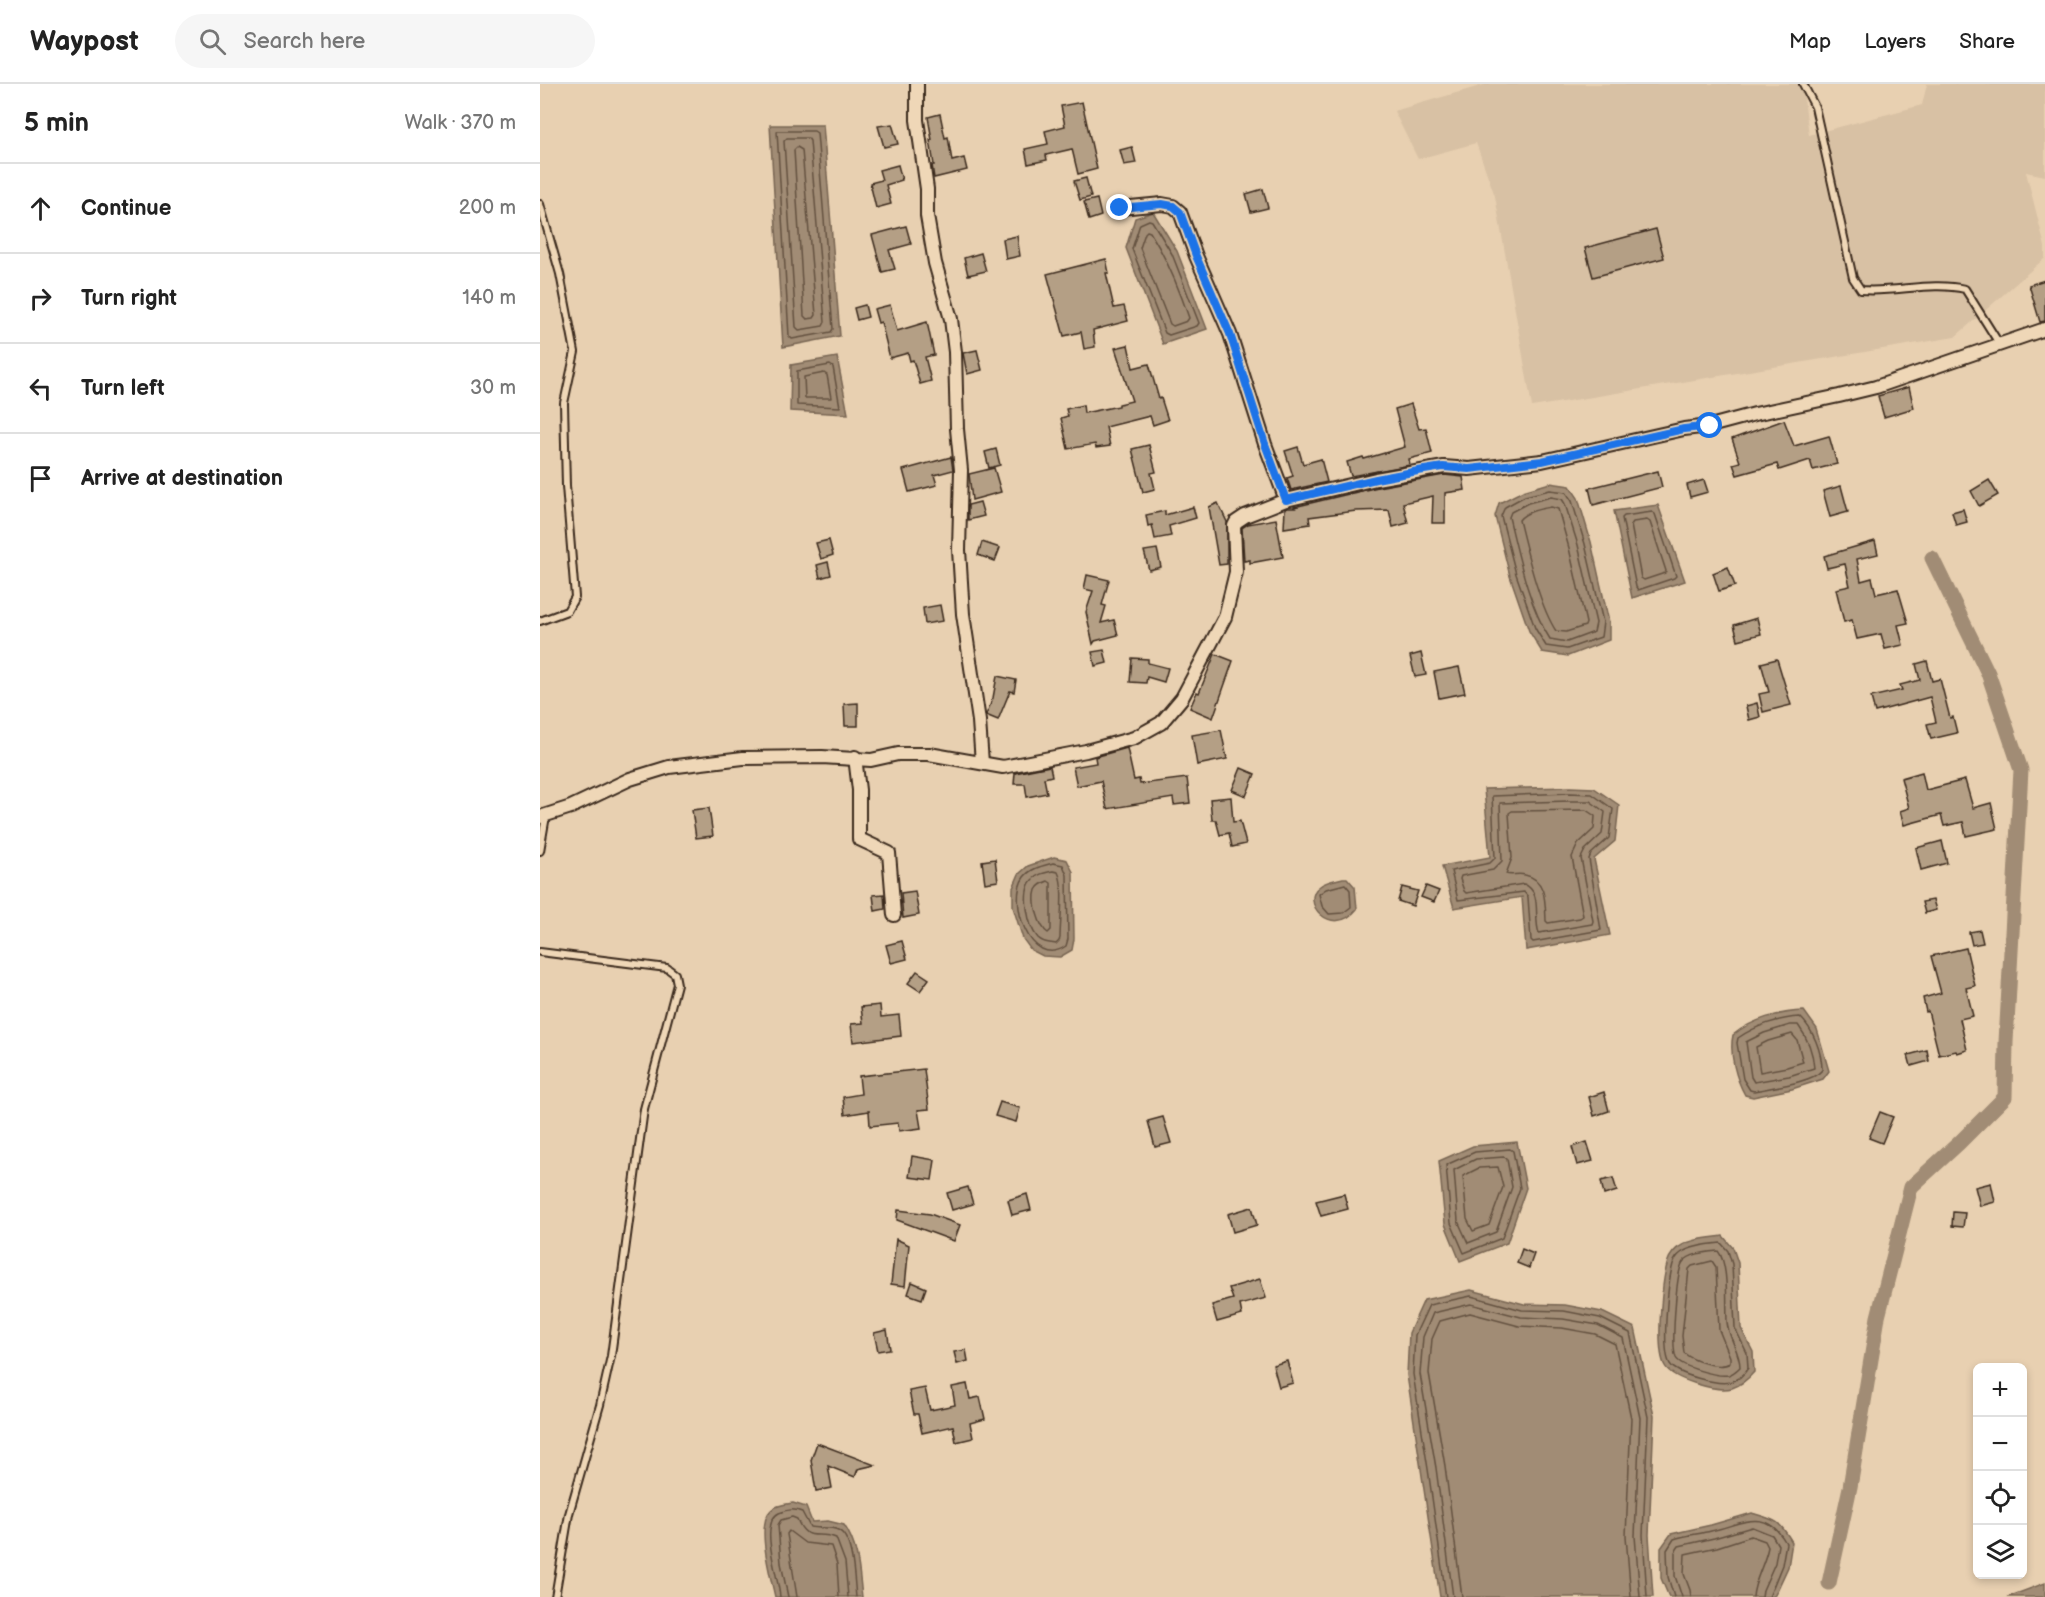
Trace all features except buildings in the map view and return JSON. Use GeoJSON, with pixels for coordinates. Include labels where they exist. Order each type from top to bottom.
{"type":"FeatureCollection","features":[{"type":"Feature","properties":{"kind":"street"},"geometry":{"type":"LineString","coordinates":[[917,84],[917,120],[927,189],[927,216],[935,263],[951,319],[955,352],[957,429],[961,470],[959,550],[963,614],[979,721],[982,763]]}},
{"type":"Feature","properties":{"kind":"street"},"geometry":{"type":"LineString","coordinates":[[1120,208],[1162,204],[1173,206],[1180,212],[1196,256],[1230,334],[1265,444],[1286,500]]}},
{"type":"Feature","properties":{"kind":"street"},"geometry":{"type":"LineString","coordinates":[[543,816],[584,802],[630,779],[669,767],[743,758],[871,760],[898,754],[929,754],[1003,767],[1086,751],[1134,738],[1161,723],[1182,698],[1225,617],[1236,572],[1234,526],[1245,516],[1286,500],[1376,479],[1443,467],[1469,469],[1542,461],[1684,429],[1710,426],[1876,387],[2045,329]]}},
{"type":"Feature","properties":{"kind":"street"},"geometry":{"type":"LineString","coordinates":[[855,758],[859,790],[859,840],[889,853],[894,915]]}},
{"type":"Feature","properties":{"kind":"lane"},"geometry":{"type":"LineString","coordinates":[[1803,84],[1815,107],[1853,278],[1861,290],[1945,285],[1965,289],[2001,345]]}},
{"type":"Feature","properties":{"kind":"lane"},"geometry":{"type":"LineString","coordinates":[[540,204],[560,274],[575,352],[564,403],[566,486],[575,597],[567,611],[540,621]]}},
{"type":"Feature","properties":{"kind":"lane"},"geometry":{"type":"LineString","coordinates":[[540,851],[543,816]]}},
{"type":"Feature","properties":{"kind":"lane"},"geometry":{"type":"LineString","coordinates":[[540,952],[667,968],[675,974],[677,984],[644,1109],[611,1356],[600,1405],[569,1514],[555,1597]]}},
{"type":"Feature","properties":{"kind":"shaded area"},"geometry":{"type":"Polygon","coordinates":[[[1487,84],[1802,84],[1809,135],[1922,105],[1927,84],[2045,84],[2045,176],[2026,172],[2045,247],[2045,258],[1955,337],[1532,407],[1495,196],[1476,143],[1418,159],[1394,111],[1487,84]]]}},
{"type":"Feature","properties":{"kind":"water"},"geometry":{"type":"Polygon","coordinates":[[[770,125],[823,125],[840,336],[783,347],[770,125]]]}},
{"type":"Feature","properties":{"kind":"water"},"geometry":{"type":"Polygon","coordinates":[[[1153,212],[1177,251],[1207,329],[1163,344],[1126,248],[1135,218],[1153,212]]]}},
{"type":"Feature","properties":{"kind":"water"},"geometry":{"type":"Polygon","coordinates":[[[837,357],[848,414],[790,411],[791,365],[837,357]]]}},
{"type":"Feature","properties":{"kind":"water"},"geometry":{"type":"Polygon","coordinates":[[[1550,483],[1570,486],[1578,498],[1591,542],[1609,622],[1609,640],[1568,656],[1542,652],[1529,631],[1510,576],[1495,516],[1499,503],[1523,491],[1550,483]]]}},
{"type":"Feature","properties":{"kind":"water"},"geometry":{"type":"Polygon","coordinates":[[[1658,505],[1685,581],[1632,598],[1614,511],[1658,505]]]}},
{"type":"Feature","properties":{"kind":"water"},"geometry":{"type":"Polygon","coordinates":[[[1594,788],[1619,805],[1615,841],[1594,859],[1610,935],[1526,950],[1522,897],[1454,908],[1442,866],[1490,857],[1484,789],[1594,788]]]}},
{"type":"Feature","properties":{"kind":"water"},"geometry":{"type":"Polygon","coordinates":[[[1054,857],[1067,860],[1073,872],[1074,939],[1072,950],[1060,957],[1043,956],[1031,950],[1023,939],[1013,907],[1013,888],[1019,874],[1028,866],[1054,857]]]}},
{"type":"Feature","properties":{"kind":"water"},"geometry":{"type":"Polygon","coordinates":[[[1347,878],[1355,887],[1357,909],[1347,918],[1338,921],[1329,919],[1315,908],[1314,893],[1325,883],[1347,878]]]}},
{"type":"Feature","properties":{"kind":"water"},"geometry":{"type":"Polygon","coordinates":[[[1804,1011],[1817,1029],[1829,1071],[1823,1079],[1792,1089],[1753,1097],[1745,1095],[1734,1066],[1733,1035],[1767,1017],[1804,1011]]]}},
{"type":"Feature","properties":{"kind":"water"},"geometry":{"type":"Polygon","coordinates":[[[1517,1142],[1526,1188],[1507,1243],[1460,1261],[1445,1224],[1439,1161],[1473,1146],[1517,1142]]]}},
{"type":"Feature","properties":{"kind":"water"},"geometry":{"type":"Polygon","coordinates":[[[1723,1236],[1733,1248],[1738,1263],[1741,1328],[1753,1352],[1754,1372],[1738,1385],[1725,1389],[1696,1384],[1677,1376],[1665,1366],[1660,1345],[1660,1314],[1668,1261],[1671,1255],[1677,1248],[1689,1242],[1723,1236]]]}},
{"type":"Feature","properties":{"kind":"water"},"geometry":{"type":"Polygon","coordinates":[[[1471,1290],[1524,1304],[1565,1305],[1602,1312],[1635,1328],[1654,1416],[1649,1535],[1653,1597],[1440,1597],[1407,1375],[1409,1333],[1424,1300],[1471,1290]]]}},
{"type":"Feature","properties":{"kind":"water"},"geometry":{"type":"Polygon","coordinates":[[[793,1503],[806,1507],[812,1522],[828,1521],[844,1525],[853,1542],[862,1597],[775,1597],[765,1552],[764,1527],[766,1517],[771,1510],[793,1503]]]}},
{"type":"Feature","properties":{"kind":"water"},"geometry":{"type":"Polygon","coordinates":[[[1752,1513],[1776,1522],[1784,1529],[1792,1542],[1788,1567],[1775,1595],[1772,1597],[1669,1597],[1661,1578],[1661,1548],[1671,1534],[1752,1513]]]}},
{"type":"Feature","properties":{"kind":"water"},"geometry":{"type":"Polygon","coordinates":[[[2045,1583],[2045,1597],[2008,1597],[2045,1583]]]}},
{"type":"Feature","properties":{"kind":"waterway"},"geometry":{"type":"LineString","coordinates":[[1829,1583],[1850,1487],[1878,1317],[1911,1187],[2005,1097],[2021,770],[1988,673],[1932,558]]}},
{"type":"Feature","properties":{"kind":"route"},"geometry":{"type":"LineString","coordinates":[[1120,208],[1162,204],[1173,206],[1180,212],[1196,256],[1230,334],[1265,444],[1286,500],[1418,471],[1443,467],[1469,469],[1542,461],[1684,429],[1710,426]]}}]}
